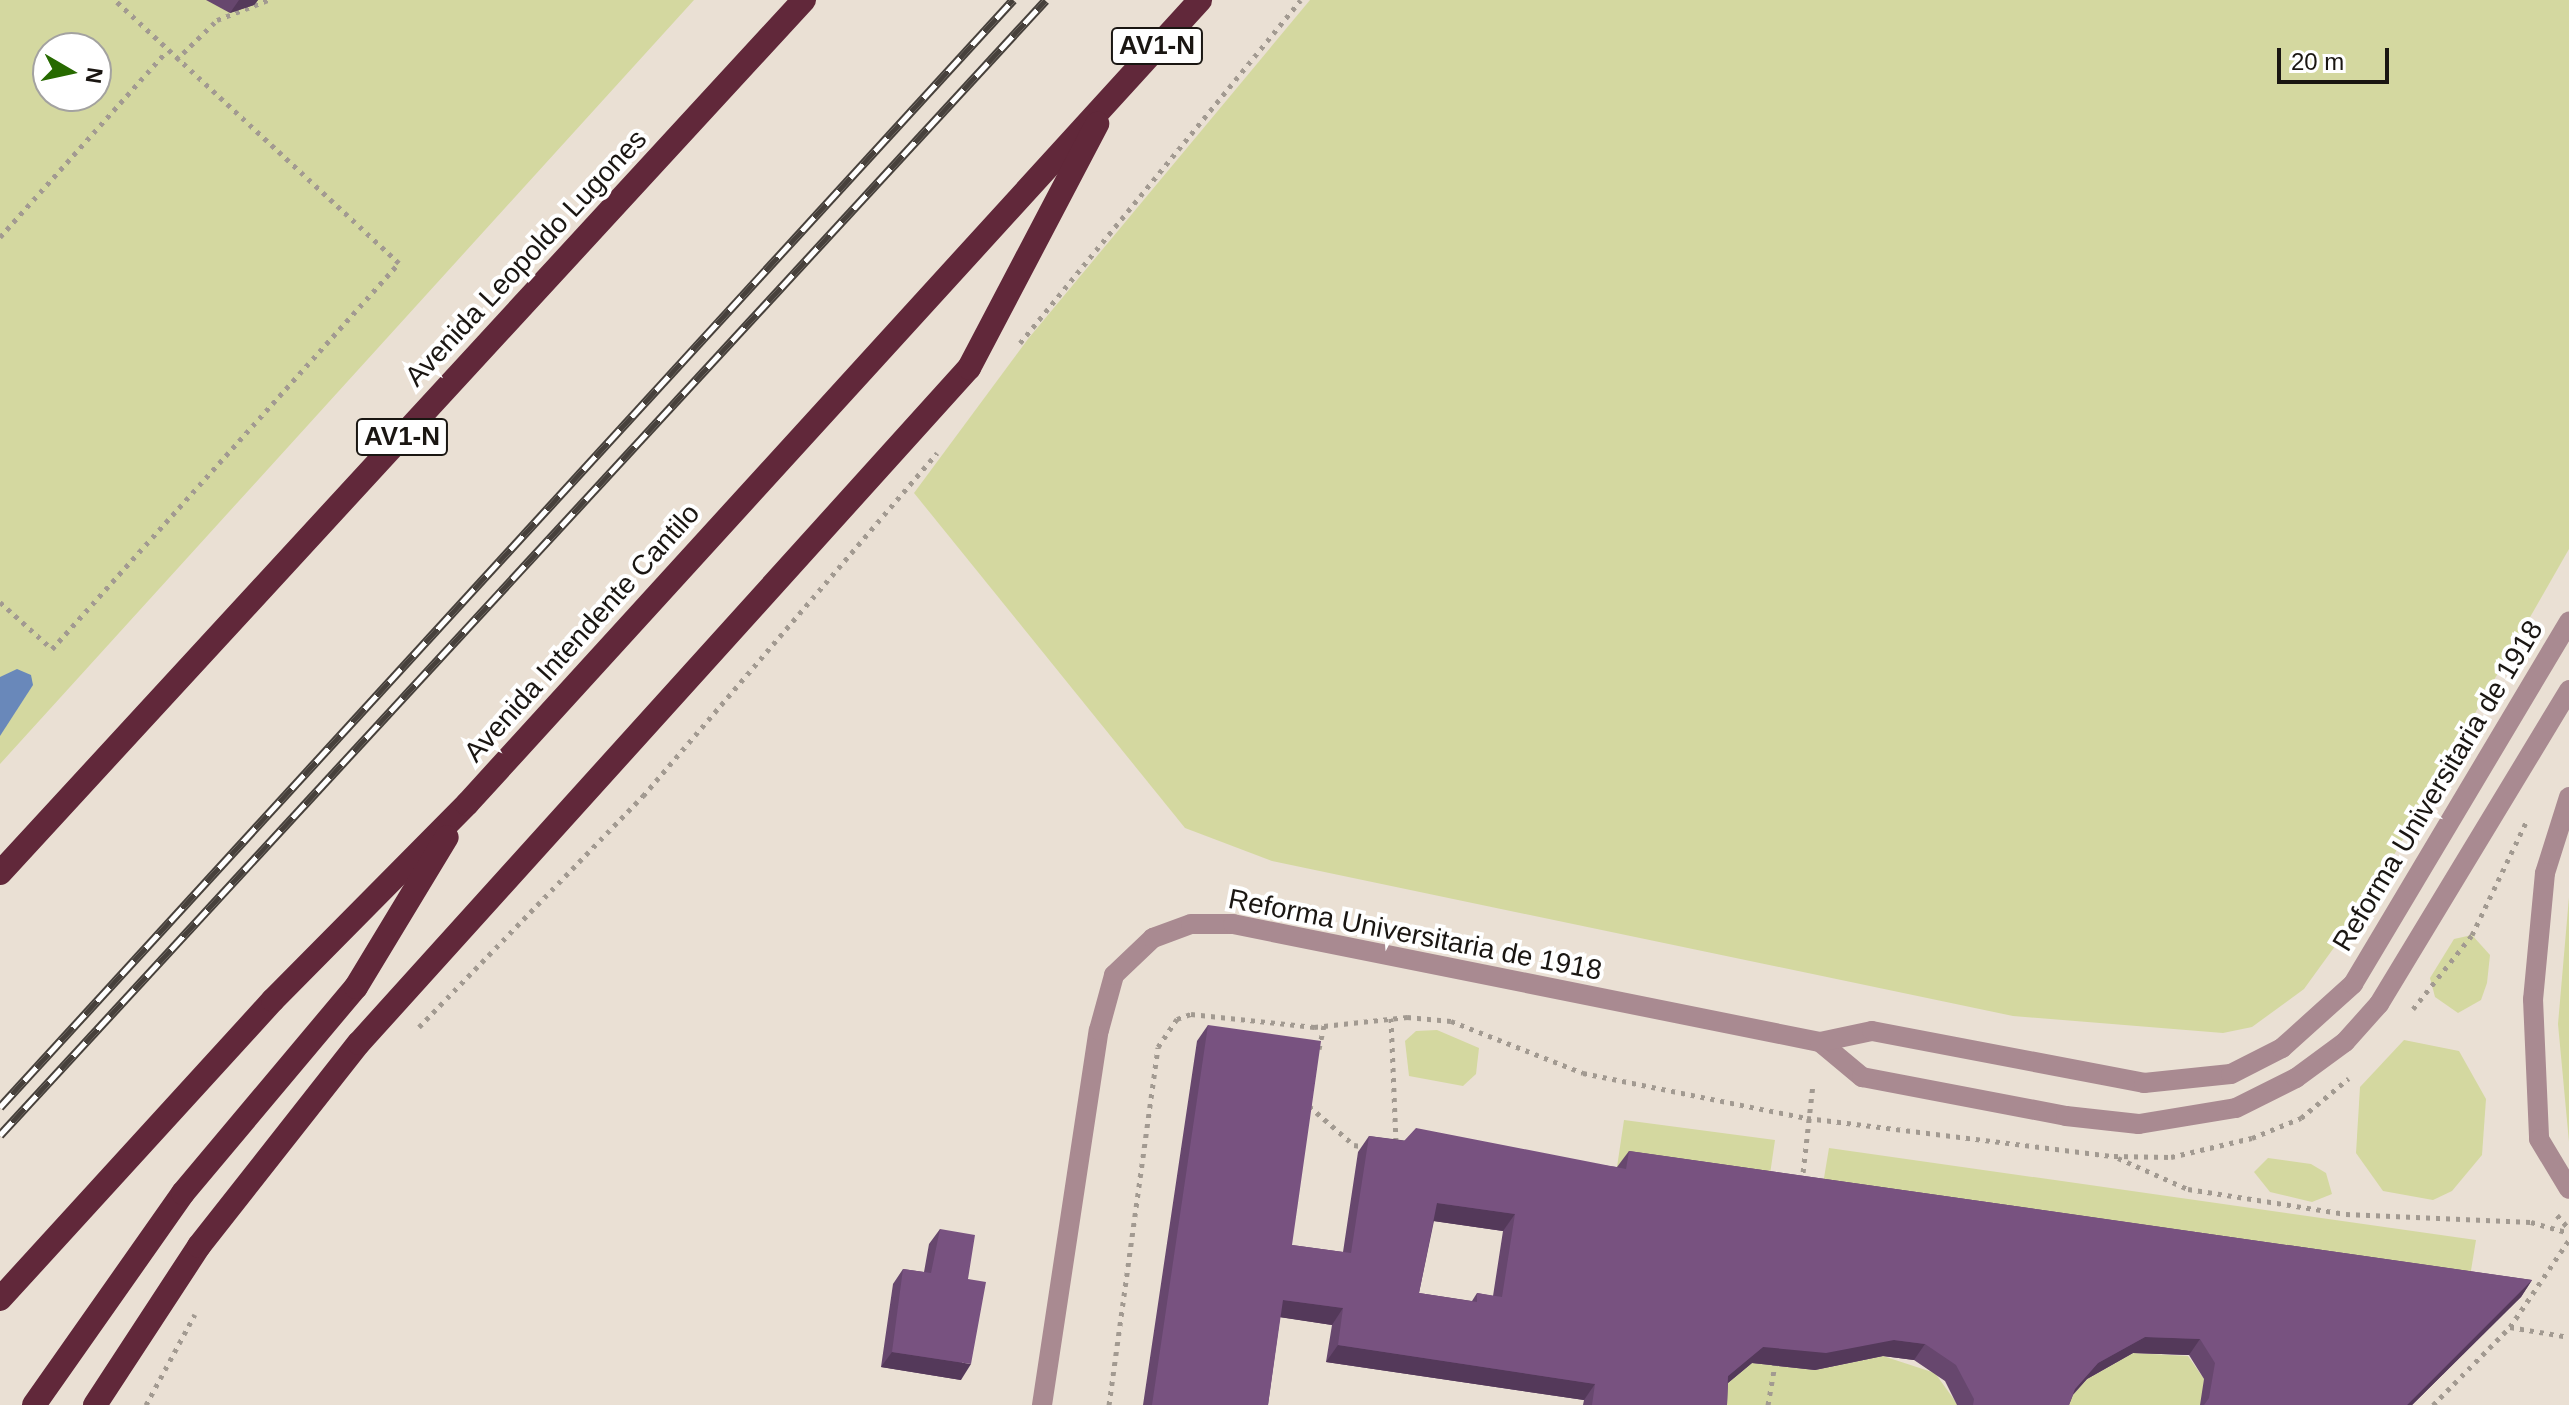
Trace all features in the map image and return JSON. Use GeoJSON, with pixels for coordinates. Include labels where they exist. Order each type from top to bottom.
{"type":"FeatureCollection","features":[{"type":"Feature","properties":{"kind":"highway","name":"Avenida Leopoldo Lugones"},"geometry":{"type":"LineString","coordinates":[[0,873],[804,0]]}},
{"type":"Feature","properties":{"kind":"highway","name":"Avenida Intendente Cantilo"},"geometry":{"type":"LineString","coordinates":[[0,1299],[273,1000],[467,804],[1200,0]]}},
{"type":"Feature","properties":{"kind":"highway"},"geometry":{"type":"LineString","coordinates":[[95,1405],[199,1246],[359,1043],[969,368],[1114,93]]}},
{"type":"Feature","properties":{"kind":"highway"},"geometry":{"type":"LineString","coordinates":[[34,1405],[183,1193],[356,987],[467,804]]}},
{"type":"Feature","properties":{"kind":"lane","name":"Reforma Universitaria de 1918"},"geometry":{"type":"LineString","coordinates":[[1042,1405],[1099,1030],[1114,975],[1153,938],[1191,924],[1233,924],[1820,1042],[1872,1031],[2144,1083],[2231,1074],[2282,1048],[2353,984],[2389,932],[2569,621]]}},
{"type":"Feature","properties":{"kind":"lane","name":"Reforma Universitaria de 1918"},"geometry":{"type":"LineString","coordinates":[[1820,1042],[1862,1077],[2066,1116],[2139,1124],[2236,1108],[2296,1078],[2345,1042],[2379,1004],[2569,690]]}},
{"type":"Feature","properties":{"kind":"lane"},"geometry":{"type":"LineString","coordinates":[[2569,797],[2545,873],[2533,999],[2539,1139],[2569,1189]]}},
{"type":"Feature","properties":{"kind":"path"},"geometry":{"type":"LineString","coordinates":[[0,602],[52,649],[399,263],[176,60],[115,0]]}},
{"type":"Feature","properties":{"kind":"path"},"geometry":{"type":"LineString","coordinates":[[176,60],[217,20],[268,0]]}},
{"type":"Feature","properties":{"kind":"path"},"geometry":{"type":"LineString","coordinates":[[0,237],[167,51]]}},
{"type":"Feature","properties":{"kind":"path"},"geometry":{"type":"LineString","coordinates":[[1109,1405],[1166,1031],[1191,1014],[1324,1025],[1391,1018],[1451,1021],[1583,1073],[1807,1118],[2114,1156],[2188,1189],[2346,1214],[2531,1222],[2569,1233]]}},
{"type":"Feature","properties":{"kind":"path"},"geometry":{"type":"LineString","coordinates":[[1310,1097],[1308,1108],[1354,1145],[1398,1151],[1391,1018]]}},
{"type":"Feature","properties":{"kind":"path"},"geometry":{"type":"LineString","coordinates":[[1316,1063],[1324,1025]]}},
{"type":"Feature","properties":{"kind":"path"},"geometry":{"type":"LineString","coordinates":[[1801,1194],[1813,1084]]}},
{"type":"Feature","properties":{"kind":"path"},"geometry":{"type":"LineString","coordinates":[[2433,1405],[2510,1327],[2569,1240]]}},
{"type":"Feature","properties":{"kind":"path"},"geometry":{"type":"LineString","coordinates":[[2521,1297],[2531,1295]]}},
{"type":"Feature","properties":{"kind":"path"},"geometry":{"type":"LineString","coordinates":[[2510,1327],[2569,1337]]}},
{"type":"Feature","properties":{"kind":"path"},"geometry":{"type":"LineString","coordinates":[[1768,1405],[1775,1364]]}},
{"type":"Feature","properties":{"kind":"green space"},"geometry":{"type":"Polygon","coordinates":[[[0,0],[694,0],[0,764],[0,0]]]}},
{"type":"Feature","properties":{"kind":"green space"},"geometry":{"type":"Polygon","coordinates":[[[1310,0],[2569,0],[2569,549],[2367,902],[2304,989],[2252,1027],[2223,1033],[2013,1016],[1272,861],[1185,828],[914,493],[1028,339],[1310,0]]]}},
{"type":"Feature","properties":{"kind":"green space"},"geometry":{"type":"Polygon","coordinates":[[[2569,897],[2569,1142],[2558,1024],[2569,897]]]}},
{"type":"Feature","properties":{"kind":"green space"},"geometry":{"type":"Polygon","coordinates":[[[2472,935],[2490,955],[2487,983],[2481,1000],[2458,1013],[2435,997],[2430,978],[2454,939],[2472,935]]]}},
{"type":"Feature","properties":{"kind":"green space"},"geometry":{"type":"Polygon","coordinates":[[[1437,1030],[1479,1048],[1476,1074],[1463,1086],[1409,1076],[1405,1041],[1416,1031],[1437,1030]]]}},
{"type":"Feature","properties":{"kind":"green space"},"geometry":{"type":"Polygon","coordinates":[[[2404,1040],[2459,1051],[2486,1099],[2482,1155],[2452,1191],[2433,1200],[2383,1191],[2356,1153],[2360,1087],[2404,1040]]]}},
{"type":"Feature","properties":{"kind":"green space"},"geometry":{"type":"Polygon","coordinates":[[[1624,1120],[1775,1140],[1768,1188],[1617,1167],[1624,1120]]]}},
{"type":"Feature","properties":{"kind":"green space"},"geometry":{"type":"Polygon","coordinates":[[[1829,1148],[2476,1240],[2468,1289],[1821,1196],[1829,1148]]]}},
{"type":"Feature","properties":{"kind":"green space"},"geometry":{"type":"Polygon","coordinates":[[[2268,1158],[2311,1164],[2326,1173],[2332,1194],[2312,1202],[2270,1192],[2254,1172],[2268,1158]]]}},
{"type":"Feature","properties":{"kind":"green space"},"geometry":{"type":"Polygon","coordinates":[[[2133,1353],[2188,1356],[2204,1379],[2202,1405],[2063,1405],[2087,1379],[2133,1353]]]}},
{"type":"Feature","properties":{"kind":"green space"},"geometry":{"type":"Polygon","coordinates":[[[1883,1356],[1935,1373],[1958,1405],[1713,1405],[1717,1392],[1752,1363],[1815,1370],[1883,1356]]]}},
{"type":"Feature","properties":{"kind":"water"},"geometry":{"type":"Polygon","coordinates":[[[17,669],[31,675],[33,685],[0,736],[0,677],[17,669]]]}},
{"type":"Feature","properties":{"kind":"building"},"geometry":{"type":"Polygon","coordinates":[[[1208,1025],[1321,1041],[1292,1245],[1351,1253],[1369,1136],[1404,1141],[1416,1128],[1626,1169],[1629,1151],[2532,1280],[2407,1405],[2204,1405],[2209,1398],[2215,1363],[2200,1339],[2145,1337],[2098,1363],[2075,1389],[2069,1405],[1973,1405],[1974,1399],[1956,1365],[1925,1344],[1894,1340],[1826,1353],[1763,1347],[1728,1376],[1727,1405],[1592,1405],[1595,1384],[1338,1345],[1343,1308],[1283,1300],[1268,1405],[1152,1405],[1208,1025]],[[1437,1203],[1419,1293],[1477,1302],[1477,1293],[1502,1297],[1515,1214],[1437,1203]]]}},
{"type":"Feature","properties":{"kind":"building"},"geometry":{"type":"Polygon","coordinates":[[[940,1229],[975,1235],[968,1279],[986,1282],[971,1364],[892,1352],[903,1269],[931,1273],[940,1229]]]}},
{"type":"Feature","properties":{"kind":"railway"},"geometry":{"type":"LineString","coordinates":[[0,1107],[1013,0]]}},
{"type":"Feature","properties":{"kind":"railway"},"geometry":{"type":"LineString","coordinates":[[0,1135],[1046,0]]}}]}
